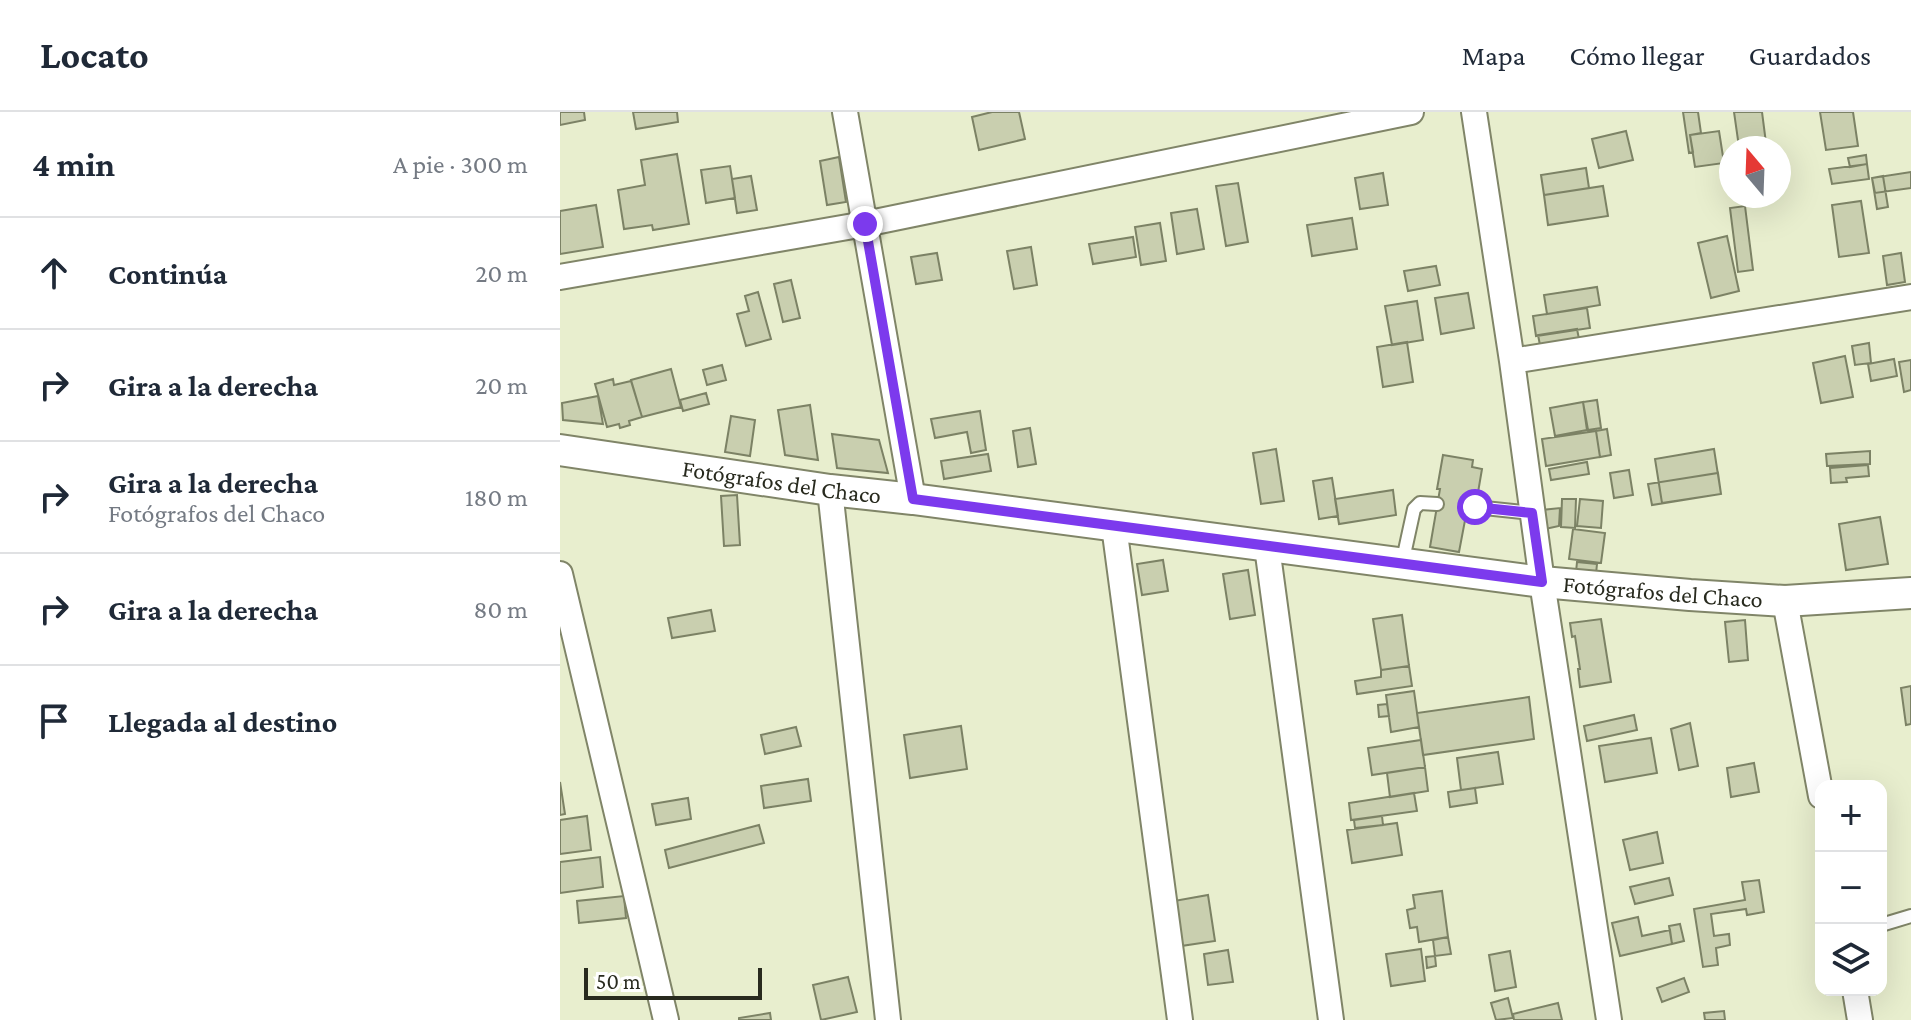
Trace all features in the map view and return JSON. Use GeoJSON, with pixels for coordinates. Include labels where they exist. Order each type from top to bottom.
{"type":"FeatureCollection","features":[{"type":"Feature","properties":{"kind":"street"},"geometry":{"type":"LineString","coordinates":[[845,112],[913,499]]}},
{"type":"Feature","properties":{"kind":"street"},"geometry":{"type":"LineString","coordinates":[[560,277],[865,224],[1411,112]]}},
{"type":"Feature","properties":{"kind":"street"},"geometry":{"type":"LineString","coordinates":[[1474,112],[1609,1020]]}},
{"type":"Feature","properties":{"kind":"street"},"geometry":{"type":"LineString","coordinates":[[1512,361],[1911,297]]}},
{"type":"Feature","properties":{"kind":"street","name":"Fotógrafos del Chaco"},"geometry":{"type":"LineString","coordinates":[[560,450],[830,490],[1542,582],[1785,601],[1911,593]]}},
{"type":"Feature","properties":{"kind":"street"},"geometry":{"type":"LineString","coordinates":[[830,490],[888,1020]]}},
{"type":"Feature","properties":{"kind":"street"},"geometry":{"type":"LineString","coordinates":[[1114,526],[1180,1020]]}},
{"type":"Feature","properties":{"kind":"street"},"geometry":{"type":"LineString","coordinates":[[1267,547],[1331,1020]]}},
{"type":"Feature","properties":{"kind":"street"},"geometry":{"type":"LineString","coordinates":[[560,574],[666,1020]]}},
{"type":"Feature","properties":{"kind":"street"},"geometry":{"type":"LineString","coordinates":[[1785,601],[1818,780]]}},
{"type":"Feature","properties":{"kind":"street"},"geometry":{"type":"LineString","coordinates":[[1856,996],[1860,1020]]}},
{"type":"Feature","properties":{"kind":"lane"},"geometry":{"type":"LineString","coordinates":[[1402,564],[1414,509],[1420,503],[1437,504]]}},
{"type":"Feature","properties":{"kind":"lane"},"geometry":{"type":"LineString","coordinates":[[1475,507],[1532,513]]}},
{"type":"Feature","properties":{"kind":"lane"},"geometry":{"type":"LineString","coordinates":[[1884,924],[1911,916]]}},
{"type":"Feature","properties":{"kind":"building"},"geometry":{"type":"Polygon","coordinates":[[[560,112],[584,112],[585,120],[560,125],[560,112]]]}},
{"type":"Feature","properties":{"kind":"building"},"geometry":{"type":"Polygon","coordinates":[[[633,112],[677,112],[678,122],[636,129],[633,112]]]}},
{"type":"Feature","properties":{"kind":"building"},"geometry":{"type":"Polygon","coordinates":[[[992,112],[1019,112],[1025,139],[979,150],[972,117],[992,112]]]}},
{"type":"Feature","properties":{"kind":"building"},"geometry":{"type":"Polygon","coordinates":[[[1683,112],[1698,112],[1701,133],[1690,135],[1693,152],[1689,153],[1683,112]]]}},
{"type":"Feature","properties":{"kind":"building"},"geometry":{"type":"Polygon","coordinates":[[[1734,112],[1762,112],[1765,136],[1737,136],[1734,112]]]}},
{"type":"Feature","properties":{"kind":"building"},"geometry":{"type":"Polygon","coordinates":[[[1820,112],[1853,112],[1858,146],[1826,150],[1820,112]]]}},
{"type":"Feature","properties":{"kind":"building"},"geometry":{"type":"Polygon","coordinates":[[[1626,131],[1633,160],[1599,168],[1592,139],[1626,131]]]}},
{"type":"Feature","properties":{"kind":"building"},"geometry":{"type":"Polygon","coordinates":[[[1719,131],[1719,164],[1695,167],[1690,135],[1719,131]]]}},
{"type":"Feature","properties":{"kind":"building"},"geometry":{"type":"Polygon","coordinates":[[[677,154],[689,224],[653,230],[652,225],[624,229],[618,190],[645,185],[641,160],[677,154]]]}},
{"type":"Feature","properties":{"kind":"building"},"geometry":{"type":"Polygon","coordinates":[[[1866,155],[1867,164],[1850,167],[1848,158],[1866,155]]]}},
{"type":"Feature","properties":{"kind":"building"},"geometry":{"type":"Polygon","coordinates":[[[839,157],[846,202],[827,205],[820,161],[839,157]]]}},
{"type":"Feature","properties":{"kind":"building"},"geometry":{"type":"Polygon","coordinates":[[[1867,164],[1869,179],[1832,184],[1829,169],[1867,164]]]}},
{"type":"Feature","properties":{"kind":"building"},"geometry":{"type":"Polygon","coordinates":[[[730,166],[735,198],[706,203],[701,170],[730,166]]]}},
{"type":"Feature","properties":{"kind":"building"},"geometry":{"type":"Polygon","coordinates":[[[1586,168],[1589,188],[1544,195],[1541,175],[1586,168]]]}},
{"type":"Feature","properties":{"kind":"building"},"geometry":{"type":"Polygon","coordinates":[[[1911,172],[1911,188],[1875,193],[1872,178],[1911,172]]]}},
{"type":"Feature","properties":{"kind":"building"},"geometry":{"type":"Polygon","coordinates":[[[1383,173],[1388,205],[1360,209],[1355,178],[1383,173]]]}},
{"type":"Feature","properties":{"kind":"building"},"geometry":{"type":"Polygon","coordinates":[[[751,176],[757,210],[737,213],[732,179],[751,176]]]}},
{"type":"Feature","properties":{"kind":"building"},"geometry":{"type":"Polygon","coordinates":[[[1883,176],[1888,207],[1877,209],[1872,178],[1883,176]]]}},
{"type":"Feature","properties":{"kind":"building"},"geometry":{"type":"Polygon","coordinates":[[[1238,183],[1248,242],[1226,246],[1216,186],[1238,183]]]}},
{"type":"Feature","properties":{"kind":"building"},"geometry":{"type":"Polygon","coordinates":[[[1603,186],[1608,216],[1548,225],[1544,195],[1603,186]]]}},
{"type":"Feature","properties":{"kind":"building"},"geometry":{"type":"Polygon","coordinates":[[[1861,201],[1869,253],[1839,257],[1832,205],[1861,201]]]}},
{"type":"Feature","properties":{"kind":"building"},"geometry":{"type":"Polygon","coordinates":[[[596,205],[603,247],[560,254],[560,211],[596,205]]]}},
{"type":"Feature","properties":{"kind":"building"},"geometry":{"type":"Polygon","coordinates":[[[1730,208],[1745,208],[1753,270],[1738,272],[1730,208]]]}},
{"type":"Feature","properties":{"kind":"building"},"geometry":{"type":"Polygon","coordinates":[[[1197,209],[1204,249],[1177,254],[1171,213],[1197,209]]]}},
{"type":"Feature","properties":{"kind":"building"},"geometry":{"type":"Polygon","coordinates":[[[1352,218],[1357,249],[1312,256],[1307,225],[1352,218]]]}},
{"type":"Feature","properties":{"kind":"building"},"geometry":{"type":"Polygon","coordinates":[[[1160,223],[1166,261],[1141,265],[1135,227],[1160,223]]]}},
{"type":"Feature","properties":{"kind":"building"},"geometry":{"type":"Polygon","coordinates":[[[1727,236],[1739,291],[1711,298],[1698,243],[1727,236]]]}},
{"type":"Feature","properties":{"kind":"building"},"geometry":{"type":"Polygon","coordinates":[[[1133,237],[1136,257],[1093,264],[1089,244],[1133,237]]]}},
{"type":"Feature","properties":{"kind":"building"},"geometry":{"type":"Polygon","coordinates":[[[1031,247],[1037,285],[1014,289],[1007,251],[1031,247]]]}},
{"type":"Feature","properties":{"kind":"building"},"geometry":{"type":"Polygon","coordinates":[[[937,253],[942,280],[916,284],[911,257],[937,253]]]}},
{"type":"Feature","properties":{"kind":"building"},"geometry":{"type":"Polygon","coordinates":[[[1901,253],[1905,282],[1887,285],[1883,256],[1901,253]]]}},
{"type":"Feature","properties":{"kind":"building"},"geometry":{"type":"Polygon","coordinates":[[[1436,266],[1440,285],[1408,291],[1404,271],[1436,266]]]}},
{"type":"Feature","properties":{"kind":"building"},"geometry":{"type":"Polygon","coordinates":[[[791,280],[800,318],[783,322],[774,284],[791,280]]]}},
{"type":"Feature","properties":{"kind":"building"},"geometry":{"type":"Polygon","coordinates":[[[1597,287],[1600,305],[1547,314],[1544,295],[1597,287]]]}},
{"type":"Feature","properties":{"kind":"building"},"geometry":{"type":"Polygon","coordinates":[[[758,292],[771,339],[746,346],[737,314],[749,311],[745,296],[758,292]]]}},
{"type":"Feature","properties":{"kind":"building"},"geometry":{"type":"Polygon","coordinates":[[[1468,293],[1474,328],[1441,334],[1435,298],[1468,293]]]}},
{"type":"Feature","properties":{"kind":"building"},"geometry":{"type":"Polygon","coordinates":[[[1417,301],[1423,340],[1392,345],[1385,306],[1417,301]]]}},
{"type":"Feature","properties":{"kind":"building"},"geometry":{"type":"Polygon","coordinates":[[[1587,308],[1590,328],[1536,336],[1533,316],[1587,308]]]}},
{"type":"Feature","properties":{"kind":"building"},"geometry":{"type":"Polygon","coordinates":[[[1577,329],[1579,339],[1540,345],[1538,335],[1577,329]]]}},
{"type":"Feature","properties":{"kind":"building"},"geometry":{"type":"Polygon","coordinates":[[[1407,342],[1413,382],[1383,387],[1377,347],[1407,342]]]}},
{"type":"Feature","properties":{"kind":"building"},"geometry":{"type":"Polygon","coordinates":[[[1869,343],[1871,363],[1855,365],[1852,346],[1869,343]]]}},
{"type":"Feature","properties":{"kind":"building"},"geometry":{"type":"Polygon","coordinates":[[[1845,356],[1853,397],[1821,403],[1813,363],[1845,356]]]}},
{"type":"Feature","properties":{"kind":"building"},"geometry":{"type":"Polygon","coordinates":[[[1894,359],[1897,376],[1871,381],[1868,364],[1894,359]]]}},
{"type":"Feature","properties":{"kind":"building"},"geometry":{"type":"Polygon","coordinates":[[[1911,360],[1911,390],[1904,392],[1899,362],[1911,360]]]}},
{"type":"Feature","properties":{"kind":"building"},"geometry":{"type":"Polygon","coordinates":[[[722,365],[726,380],[707,385],[703,370],[722,365]]]}},
{"type":"Feature","properties":{"kind":"building"},"geometry":{"type":"Polygon","coordinates":[[[671,369],[681,407],[642,417],[631,380],[671,369]]]}},
{"type":"Feature","properties":{"kind":"building"},"geometry":{"type":"Polygon","coordinates":[[[613,379],[614,385],[631,381],[642,417],[620,428],[619,424],[607,427],[595,384],[613,379]]]}},
{"type":"Feature","properties":{"kind":"building"},"geometry":{"type":"Polygon","coordinates":[[[706,393],[709,404],[683,411],[680,400],[706,393]]]}},
{"type":"Feature","properties":{"kind":"building"},"geometry":{"type":"Polygon","coordinates":[[[598,396],[603,424],[563,420],[562,403],[598,396]]]}},
{"type":"Feature","properties":{"kind":"building"},"geometry":{"type":"Polygon","coordinates":[[[1597,400],[1601,428],[1588,430],[1583,402],[1597,400]]]}},
{"type":"Feature","properties":{"kind":"building"},"geometry":{"type":"Polygon","coordinates":[[[1583,402],[1587,430],[1555,436],[1550,408],[1583,402]]]}},
{"type":"Feature","properties":{"kind":"building"},"geometry":{"type":"Polygon","coordinates":[[[810,405],[818,460],[785,455],[778,410],[810,405]]]}},
{"type":"Feature","properties":{"kind":"building"},"geometry":{"type":"Polygon","coordinates":[[[980,411],[986,450],[971,453],[967,432],[935,438],[931,419],[980,411]]]}},
{"type":"Feature","properties":{"kind":"building"},"geometry":{"type":"Polygon","coordinates":[[[731,416],[755,420],[750,456],[725,452],[731,416]]]}},
{"type":"Feature","properties":{"kind":"building"},"geometry":{"type":"Polygon","coordinates":[[[1030,428],[1036,464],[1018,467],[1013,431],[1030,428]]]}},
{"type":"Feature","properties":{"kind":"building"},"geometry":{"type":"Polygon","coordinates":[[[1607,429],[1611,455],[1600,457],[1596,431],[1607,429]]]}},
{"type":"Feature","properties":{"kind":"building"},"geometry":{"type":"Polygon","coordinates":[[[1596,431],[1600,457],[1546,466],[1542,439],[1596,431]]]}},
{"type":"Feature","properties":{"kind":"building"},"geometry":{"type":"Polygon","coordinates":[[[832,434],[879,440],[888,473],[837,468],[832,434]]]}},
{"type":"Feature","properties":{"kind":"building"},"geometry":{"type":"Polygon","coordinates":[[[1276,449],[1284,501],[1261,504],[1253,453],[1276,449]]]}},
{"type":"Feature","properties":{"kind":"building"},"geometry":{"type":"Polygon","coordinates":[[[1714,449],[1721,494],[1662,503],[1655,459],[1714,449]]]}},
{"type":"Feature","properties":{"kind":"building"},"geometry":{"type":"Polygon","coordinates":[[[1870,451],[1870,464],[1827,466],[1826,454],[1870,451]]]}},
{"type":"Feature","properties":{"kind":"building"},"geometry":{"type":"Polygon","coordinates":[[[988,454],[991,471],[944,479],[941,461],[988,454]]]}},
{"type":"Feature","properties":{"kind":"building"},"geometry":{"type":"Polygon","coordinates":[[[1443,455],[1473,460],[1472,467],[1482,469],[1474,516],[1466,515],[1459,552],[1430,547],[1443,455]]]}},
{"type":"Feature","properties":{"kind":"building"},"geometry":{"type":"Polygon","coordinates":[[[1587,462],[1589,474],[1551,480],[1549,469],[1587,462]]]}},
{"type":"Feature","properties":{"kind":"building"},"geometry":{"type":"Polygon","coordinates":[[[1868,465],[1869,476],[1831,483],[1830,468],[1868,465]]]}},
{"type":"Feature","properties":{"kind":"building"},"geometry":{"type":"Polygon","coordinates":[[[1629,470],[1633,495],[1614,498],[1610,473],[1629,470]]]}},
{"type":"Feature","properties":{"kind":"building"},"geometry":{"type":"Polygon","coordinates":[[[1718,473],[1721,494],[1652,505],[1648,484],[1718,473]]]}},
{"type":"Feature","properties":{"kind":"building"},"geometry":{"type":"Polygon","coordinates":[[[1332,478],[1338,516],[1319,519],[1313,481],[1332,478]]]}},
{"type":"Feature","properties":{"kind":"building"},"geometry":{"type":"Polygon","coordinates":[[[1393,490],[1396,515],[1339,524],[1335,499],[1393,490]]]}},
{"type":"Feature","properties":{"kind":"building"},"geometry":{"type":"Polygon","coordinates":[[[737,495],[740,545],[724,546],[721,496],[737,495]]]}},
{"type":"Feature","properties":{"kind":"building"},"geometry":{"type":"Polygon","coordinates":[[[1562,499],[1576,499],[1575,528],[1561,527],[1562,499]]]}},
{"type":"Feature","properties":{"kind":"building"},"geometry":{"type":"Polygon","coordinates":[[[1580,499],[1603,501],[1601,528],[1577,526],[1580,499]]]}},
{"type":"Feature","properties":{"kind":"building"},"geometry":{"type":"Polygon","coordinates":[[[1560,508],[1559,526],[1545,529],[1542,510],[1560,508]]]}},
{"type":"Feature","properties":{"kind":"building"},"geometry":{"type":"Polygon","coordinates":[[[1880,517],[1888,564],[1846,570],[1839,524],[1880,517]]]}},
{"type":"Feature","properties":{"kind":"building"},"geometry":{"type":"Polygon","coordinates":[[[1573,529],[1605,533],[1601,563],[1569,559],[1573,529]]]}},
{"type":"Feature","properties":{"kind":"building"},"geometry":{"type":"Polygon","coordinates":[[[1163,560],[1168,591],[1142,595],[1137,564],[1163,560]]]}},
{"type":"Feature","properties":{"kind":"building"},"geometry":{"type":"Polygon","coordinates":[[[1577,562],[1597,564],[1596,574],[1576,572],[1577,562]]]}},
{"type":"Feature","properties":{"kind":"building"},"geometry":{"type":"Polygon","coordinates":[[[1248,570],[1255,615],[1230,619],[1223,574],[1248,570]]]}},
{"type":"Feature","properties":{"kind":"building"},"geometry":{"type":"Polygon","coordinates":[[[711,610],[715,631],[672,638],[668,618],[711,610]]]}},
{"type":"Feature","properties":{"kind":"building"},"geometry":{"type":"Polygon","coordinates":[[[1402,615],[1409,666],[1381,670],[1373,619],[1402,615]]]}},
{"type":"Feature","properties":{"kind":"building"},"geometry":{"type":"Polygon","coordinates":[[[1601,619],[1611,682],[1580,687],[1575,636],[1572,637],[1570,623],[1601,619]]]}},
{"type":"Feature","properties":{"kind":"building"},"geometry":{"type":"Polygon","coordinates":[[[1745,620],[1748,660],[1729,662],[1725,622],[1745,620]]]}},
{"type":"Feature","properties":{"kind":"building"},"geometry":{"type":"Polygon","coordinates":[[[1409,666],[1412,686],[1357,694],[1355,681],[1381,677],[1381,670],[1409,666]]]}},
{"type":"Feature","properties":{"kind":"building"},"geometry":{"type":"Polygon","coordinates":[[[1911,686],[1911,724],[1906,725],[1901,688],[1911,686]]]}},
{"type":"Feature","properties":{"kind":"building"},"geometry":{"type":"Polygon","coordinates":[[[1414,691],[1419,727],[1391,732],[1386,695],[1414,691]]]}},
{"type":"Feature","properties":{"kind":"building"},"geometry":{"type":"Polygon","coordinates":[[[1529,697],[1534,739],[1423,755],[1417,713],[1529,697]]]}},
{"type":"Feature","properties":{"kind":"building"},"geometry":{"type":"Polygon","coordinates":[[[1387,704],[1389,716],[1379,717],[1378,705],[1387,704]]]}},
{"type":"Feature","properties":{"kind":"building"},"geometry":{"type":"Polygon","coordinates":[[[1634,715],[1637,730],[1587,741],[1584,726],[1634,715]]]}},
{"type":"Feature","properties":{"kind":"building"},"geometry":{"type":"Polygon","coordinates":[[[1690,723],[1698,766],[1679,770],[1671,729],[1690,723]]]}},
{"type":"Feature","properties":{"kind":"building"},"geometry":{"type":"Polygon","coordinates":[[[961,726],[967,769],[910,778],[904,735],[961,726]]]}},
{"type":"Feature","properties":{"kind":"building"},"geometry":{"type":"Polygon","coordinates":[[[796,727],[801,746],[765,754],[761,735],[796,727]]]}},
{"type":"Feature","properties":{"kind":"building"},"geometry":{"type":"Polygon","coordinates":[[[1651,738],[1657,773],[1605,782],[1599,746],[1651,738]]]}},
{"type":"Feature","properties":{"kind":"building"},"geometry":{"type":"Polygon","coordinates":[[[1421,740],[1425,767],[1372,775],[1368,748],[1421,740]]]}},
{"type":"Feature","properties":{"kind":"building"},"geometry":{"type":"Polygon","coordinates":[[[1498,752],[1503,784],[1461,790],[1457,758],[1498,752]]]}},
{"type":"Feature","properties":{"kind":"building"},"geometry":{"type":"Polygon","coordinates":[[[1754,763],[1759,792],[1731,797],[1727,768],[1754,763]]]}},
{"type":"Feature","properties":{"kind":"building"},"geometry":{"type":"Polygon","coordinates":[[[1425,767],[1428,791],[1390,797],[1387,773],[1425,767]]]}},
{"type":"Feature","properties":{"kind":"building"},"geometry":{"type":"Polygon","coordinates":[[[808,779],[811,801],[764,808],[761,786],[808,779]]]}},
{"type":"Feature","properties":{"kind":"building"},"geometry":{"type":"Polygon","coordinates":[[[560,782],[565,814],[560,815],[560,782]]]}},
{"type":"Feature","properties":{"kind":"building"},"geometry":{"type":"Polygon","coordinates":[[[1475,788],[1477,803],[1450,807],[1448,792],[1475,788]]]}},
{"type":"Feature","properties":{"kind":"building"},"geometry":{"type":"Polygon","coordinates":[[[1414,793],[1417,811],[1351,820],[1349,803],[1414,793]]]}},
{"type":"Feature","properties":{"kind":"building"},"geometry":{"type":"Polygon","coordinates":[[[688,798],[691,819],[656,825],[652,804],[688,798]]]}},
{"type":"Feature","properties":{"kind":"building"},"geometry":{"type":"Polygon","coordinates":[[[587,816],[591,850],[560,854],[560,820],[587,816]]]}},
{"type":"Feature","properties":{"kind":"building"},"geometry":{"type":"Polygon","coordinates":[[[1382,816],[1383,825],[1355,828],[1354,820],[1382,816]]]}},
{"type":"Feature","properties":{"kind":"building"},"geometry":{"type":"Polygon","coordinates":[[[1397,823],[1402,855],[1352,863],[1347,830],[1397,823]]]}},
{"type":"Feature","properties":{"kind":"building"},"geometry":{"type":"Polygon","coordinates":[[[759,825],[764,843],[669,868],[665,850],[759,825]]]}},
{"type":"Feature","properties":{"kind":"building"},"geometry":{"type":"Polygon","coordinates":[[[1657,832],[1663,863],[1630,870],[1623,840],[1657,832]]]}},
{"type":"Feature","properties":{"kind":"building"},"geometry":{"type":"Polygon","coordinates":[[[600,857],[603,887],[560,893],[560,862],[600,857]]]}},
{"type":"Feature","properties":{"kind":"building"},"geometry":{"type":"Polygon","coordinates":[[[1669,878],[1673,895],[1635,904],[1630,887],[1669,878]]]}},
{"type":"Feature","properties":{"kind":"building"},"geometry":{"type":"Polygon","coordinates":[[[1759,880],[1764,912],[1747,915],[1746,909],[1711,914],[1714,936],[1729,934],[1730,945],[1716,948],[1718,965],[1703,967],[1694,909],[1745,900],[1742,882],[1759,880]]]}},
{"type":"Feature","properties":{"kind":"building"},"geometry":{"type":"Polygon","coordinates":[[[1442,891],[1448,937],[1419,942],[1417,927],[1410,928],[1407,910],[1415,908],[1413,895],[1442,891]]]}},
{"type":"Feature","properties":{"kind":"building"},"geometry":{"type":"Polygon","coordinates":[[[1208,895],[1215,941],[1181,946],[1174,901],[1208,895]]]}},
{"type":"Feature","properties":{"kind":"building"},"geometry":{"type":"Polygon","coordinates":[[[624,896],[626,918],[579,923],[577,901],[624,896]]]}},
{"type":"Feature","properties":{"kind":"building"},"geometry":{"type":"Polygon","coordinates":[[[1638,917],[1642,936],[1670,930],[1672,944],[1620,956],[1612,923],[1638,917]]]}},
{"type":"Feature","properties":{"kind":"building"},"geometry":{"type":"Polygon","coordinates":[[[1680,924],[1684,941],[1672,944],[1669,926],[1680,924]]]}},
{"type":"Feature","properties":{"kind":"building"},"geometry":{"type":"Polygon","coordinates":[[[1448,937],[1451,954],[1435,956],[1433,940],[1448,937]]]}},
{"type":"Feature","properties":{"kind":"building"},"geometry":{"type":"Polygon","coordinates":[[[1421,949],[1425,981],[1391,986],[1386,954],[1421,949]]]}},
{"type":"Feature","properties":{"kind":"building"},"geometry":{"type":"Polygon","coordinates":[[[1228,950],[1233,982],[1208,985],[1204,954],[1228,950]]]}},
{"type":"Feature","properties":{"kind":"building"},"geometry":{"type":"Polygon","coordinates":[[[1510,951],[1516,987],[1495,991],[1489,955],[1510,951]]]}},
{"type":"Feature","properties":{"kind":"building"},"geometry":{"type":"Polygon","coordinates":[[[1435,956],[1436,966],[1427,968],[1426,957],[1435,956]]]}},
{"type":"Feature","properties":{"kind":"building"},"geometry":{"type":"Polygon","coordinates":[[[848,977],[857,1012],[821,1020],[813,985],[848,977]]]}},
{"type":"Feature","properties":{"kind":"building"},"geometry":{"type":"Polygon","coordinates":[[[1684,978],[1689,992],[1662,1002],[1657,988],[1684,978]]]}},
{"type":"Feature","properties":{"kind":"building"},"geometry":{"type":"Polygon","coordinates":[[[1508,998],[1513,1018],[1496,1020],[1491,1003],[1508,998]]]}},
{"type":"Feature","properties":{"kind":"building"},"geometry":{"type":"Polygon","coordinates":[[[1558,1003],[1562,1020],[1514,1020],[1513,1014],[1558,1003]]]}},
{"type":"Feature","properties":{"kind":"building"},"geometry":{"type":"Polygon","coordinates":[[[1724,1011],[1725,1020],[1705,1020],[1704,1013],[1724,1011]]]}},
{"type":"Feature","properties":{"kind":"building"},"geometry":{"type":"Polygon","coordinates":[[[770,1013],[771,1020],[739,1020],[739,1018],[770,1013]]]}},
{"type":"Feature","properties":{"kind":"route"},"geometry":{"type":"LineString","coordinates":[[865,224],[913,499],[1542,582],[1532,513],[1475,507]]}}]}
